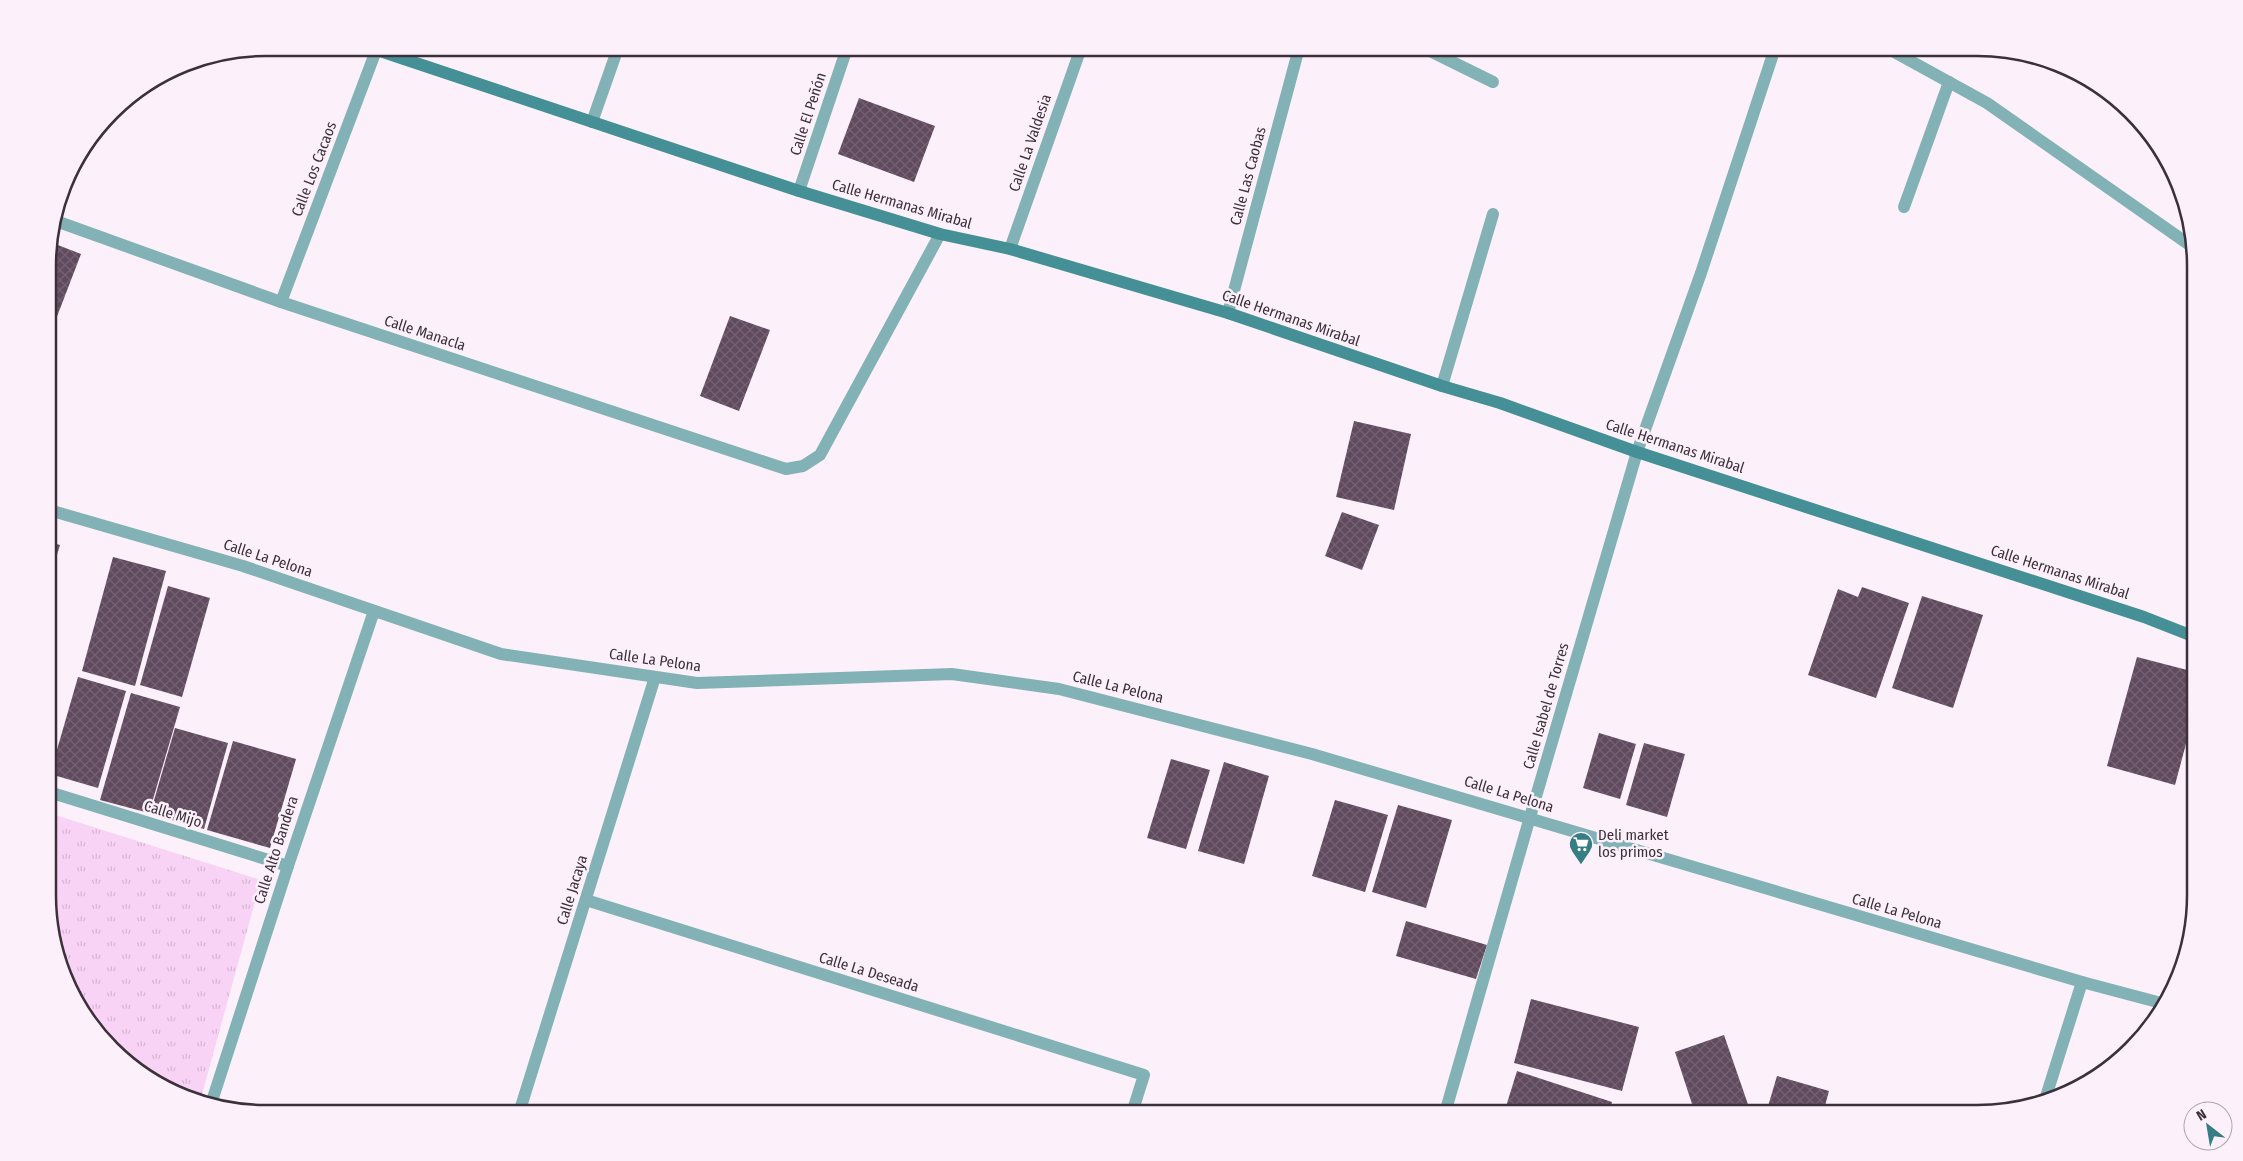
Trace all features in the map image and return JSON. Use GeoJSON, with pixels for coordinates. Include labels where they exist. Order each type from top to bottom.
{"type":"FeatureCollection","features":[{"type":"Feature","properties":{"kind":"street","name":"Calle Los Cacaos"},"geometry":{"type":"LineString","coordinates":[[281,302],[372,56]]}},
{"type":"Feature","properties":{"kind":"street","name":"Calle Hermanas Mirabal"},"geometry":{"type":"LineString","coordinates":[[398,56],[799,191],[940,234],[1010,249],[1228,312],[1442,386],[1500,403],[1638,452],[2144,617],[2187,634]]}},
{"type":"Feature","properties":{"kind":"street"},"geometry":{"type":"LineString","coordinates":[[592,122],[615,56]]}},
{"type":"Feature","properties":{"kind":"street","name":"Calle El Peñón"},"geometry":{"type":"LineString","coordinates":[[799,191],[844,56]]}},
{"type":"Feature","properties":{"kind":"street","name":"Calle La Valdesia"},"geometry":{"type":"LineString","coordinates":[[1010,249],[1078,56]]}},
{"type":"Feature","properties":{"kind":"street","name":"Calle Las Caobas"},"geometry":{"type":"LineString","coordinates":[[1228,312],[1297,56]]}},
{"type":"Feature","properties":{"kind":"street"},"geometry":{"type":"LineString","coordinates":[[1440,56],[1493,82]]}},
{"type":"Feature","properties":{"kind":"street","name":"Calle Isabel de Torres"},"geometry":{"type":"LineString","coordinates":[[1447,1105],[1638,452],[1702,273],[1772,56]]}},
{"type":"Feature","properties":{"kind":"street"},"geometry":{"type":"LineString","coordinates":[[1902,56],[1987,103],[2185,242]]}},
{"type":"Feature","properties":{"kind":"street"},"geometry":{"type":"LineString","coordinates":[[1904,207],[1949,82]]}},
{"type":"Feature","properties":{"kind":"street"},"geometry":{"type":"LineString","coordinates":[[1442,386],[1493,214]]}},
{"type":"Feature","properties":{"kind":"street","name":"Calle Manacla"},"geometry":{"type":"LineString","coordinates":[[61,223],[281,302],[786,469],[803,466],[820,455],[940,234]]}},
{"type":"Feature","properties":{"kind":"street","name":"Calle La Pelona"},"geometry":{"type":"LineString","coordinates":[[56,512],[243,566],[501,654],[697,683],[952,674],[1059,689],[1312,754],[1530,817],[1638,852],[2082,982],[2158,1002]]}},
{"type":"Feature","properties":{"kind":"street","name":"Calle Alto Bandera"},"geometry":{"type":"LineString","coordinates":[[213,1098],[288,866],[374,611]]}},
{"type":"Feature","properties":{"kind":"street","name":"Calle Jacaya"},"geometry":{"type":"LineString","coordinates":[[522,1105],[655,677]]}},
{"type":"Feature","properties":{"kind":"street","name":"Calle Mijo"},"geometry":{"type":"LineString","coordinates":[[56,794],[288,866]]}},
{"type":"Feature","properties":{"kind":"street","name":"Calle La Deseada"},"geometry":{"type":"LineString","coordinates":[[586,900],[1144,1075],[1135,1105]]}},
{"type":"Feature","properties":{"kind":"street"},"geometry":{"type":"LineString","coordinates":[[2047,1093],[2082,982]]}},
{"type":"Feature","properties":{"kind":"green space"},"geometry":{"type":"Polygon","coordinates":[[[56,815],[261,880],[202,1095],[161,1077],[128,1053],[108,1033],[84,1000],[67,962],[60,936],[56,895],[56,815]]]}},
{"type":"Feature","properties":{"kind":"building"},"geometry":{"type":"Polygon","coordinates":[[[859,98],[935,126],[914,182],[838,154],[859,98]]]}},
{"type":"Feature","properties":{"kind":"building"},"geometry":{"type":"Polygon","coordinates":[[[58,245],[81,254],[56,319],[58,245]]]}},
{"type":"Feature","properties":{"kind":"building"},"geometry":{"type":"Polygon","coordinates":[[[730,316],[770,330],[739,411],[700,396],[730,316]]]}},
{"type":"Feature","properties":{"kind":"building"},"geometry":{"type":"Polygon","coordinates":[[[1354,421],[1411,434],[1394,510],[1336,497],[1354,421]]]}},
{"type":"Feature","properties":{"kind":"building"},"geometry":{"type":"Polygon","coordinates":[[[1342,512],[1379,525],[1362,570],[1325,556],[1342,512]]]}},
{"type":"Feature","properties":{"kind":"building"},"geometry":{"type":"Polygon","coordinates":[[[56,544],[60,545],[56,558],[56,544]]]}},
{"type":"Feature","properties":{"kind":"building"},"geometry":{"type":"Polygon","coordinates":[[[113,557],[166,571],[135,686],[82,671],[113,557]]]}},
{"type":"Feature","properties":{"kind":"building"},"geometry":{"type":"Polygon","coordinates":[[[168,586],[210,598],[182,697],[140,685],[168,586]]]}},
{"type":"Feature","properties":{"kind":"building"},"geometry":{"type":"Polygon","coordinates":[[[1862,587],[1909,603],[1876,698],[1808,675],[1838,589],[1858,597],[1862,587]]]}},
{"type":"Feature","properties":{"kind":"building"},"geometry":{"type":"Polygon","coordinates":[[[1922,596],[1983,615],[1953,708],[1892,688],[1922,596]]]}},
{"type":"Feature","properties":{"kind":"building"},"geometry":{"type":"Polygon","coordinates":[[[2137,657],[2187,670],[2187,740],[2175,785],[2107,766],[2137,657]]]}},
{"type":"Feature","properties":{"kind":"building"},"geometry":{"type":"Polygon","coordinates":[[[78,677],[126,691],[98,788],[56,776],[56,753],[78,677]]]}},
{"type":"Feature","properties":{"kind":"building"},"geometry":{"type":"Polygon","coordinates":[[[131,693],[180,707],[149,813],[100,800],[131,693]]]}},
{"type":"Feature","properties":{"kind":"building"},"geometry":{"type":"Polygon","coordinates":[[[175,728],[228,743],[204,829],[150,814],[175,728]]]}},
{"type":"Feature","properties":{"kind":"building"},"geometry":{"type":"Polygon","coordinates":[[[1599,733],[1636,744],[1620,799],[1583,788],[1599,733]]]}},
{"type":"Feature","properties":{"kind":"building"},"geometry":{"type":"Polygon","coordinates":[[[233,741],[296,759],[270,848],[207,830],[233,741]]]}},
{"type":"Feature","properties":{"kind":"building"},"geometry":{"type":"Polygon","coordinates":[[[1644,743],[1685,754],[1667,817],[1626,805],[1644,743]]]}},
{"type":"Feature","properties":{"kind":"building"},"geometry":{"type":"Polygon","coordinates":[[[1171,759],[1210,770],[1186,849],[1147,838],[1171,759]]]}},
{"type":"Feature","properties":{"kind":"building"},"geometry":{"type":"Polygon","coordinates":[[[1224,762],[1269,776],[1244,864],[1198,851],[1224,762]]]}},
{"type":"Feature","properties":{"kind":"building"},"geometry":{"type":"Polygon","coordinates":[[[1335,800],[1388,815],[1365,892],[1312,876],[1335,800]]]}},
{"type":"Feature","properties":{"kind":"building"},"geometry":{"type":"Polygon","coordinates":[[[1398,805],[1452,820],[1426,908],[1372,892],[1398,805]]]}},
{"type":"Feature","properties":{"kind":"building"},"geometry":{"type":"Polygon","coordinates":[[[1406,921],[1487,945],[1476,979],[1396,956],[1406,921]]]}},
{"type":"Feature","properties":{"kind":"building"},"geometry":{"type":"Polygon","coordinates":[[[1531,999],[1639,1027],[1622,1091],[1514,1063],[1531,999]]]}},
{"type":"Feature","properties":{"kind":"building"},"geometry":{"type":"Polygon","coordinates":[[[1724,1035],[1748,1105],[1692,1105],[1675,1052],[1724,1035]]]}},
{"type":"Feature","properties":{"kind":"building"},"geometry":{"type":"Polygon","coordinates":[[[1517,1071],[1612,1102],[1611,1105],[1506,1105],[1517,1071]]]}},
{"type":"Feature","properties":{"kind":"building"},"geometry":{"type":"Polygon","coordinates":[[[1777,1076],[1829,1091],[1825,1105],[1768,1105],[1777,1076]]]}},
{"type":"Feature","properties":{"kind":"place","name":"Deli market los primos"},"geometry":{"type":"Point","coordinates":[1581,865]}}]}
